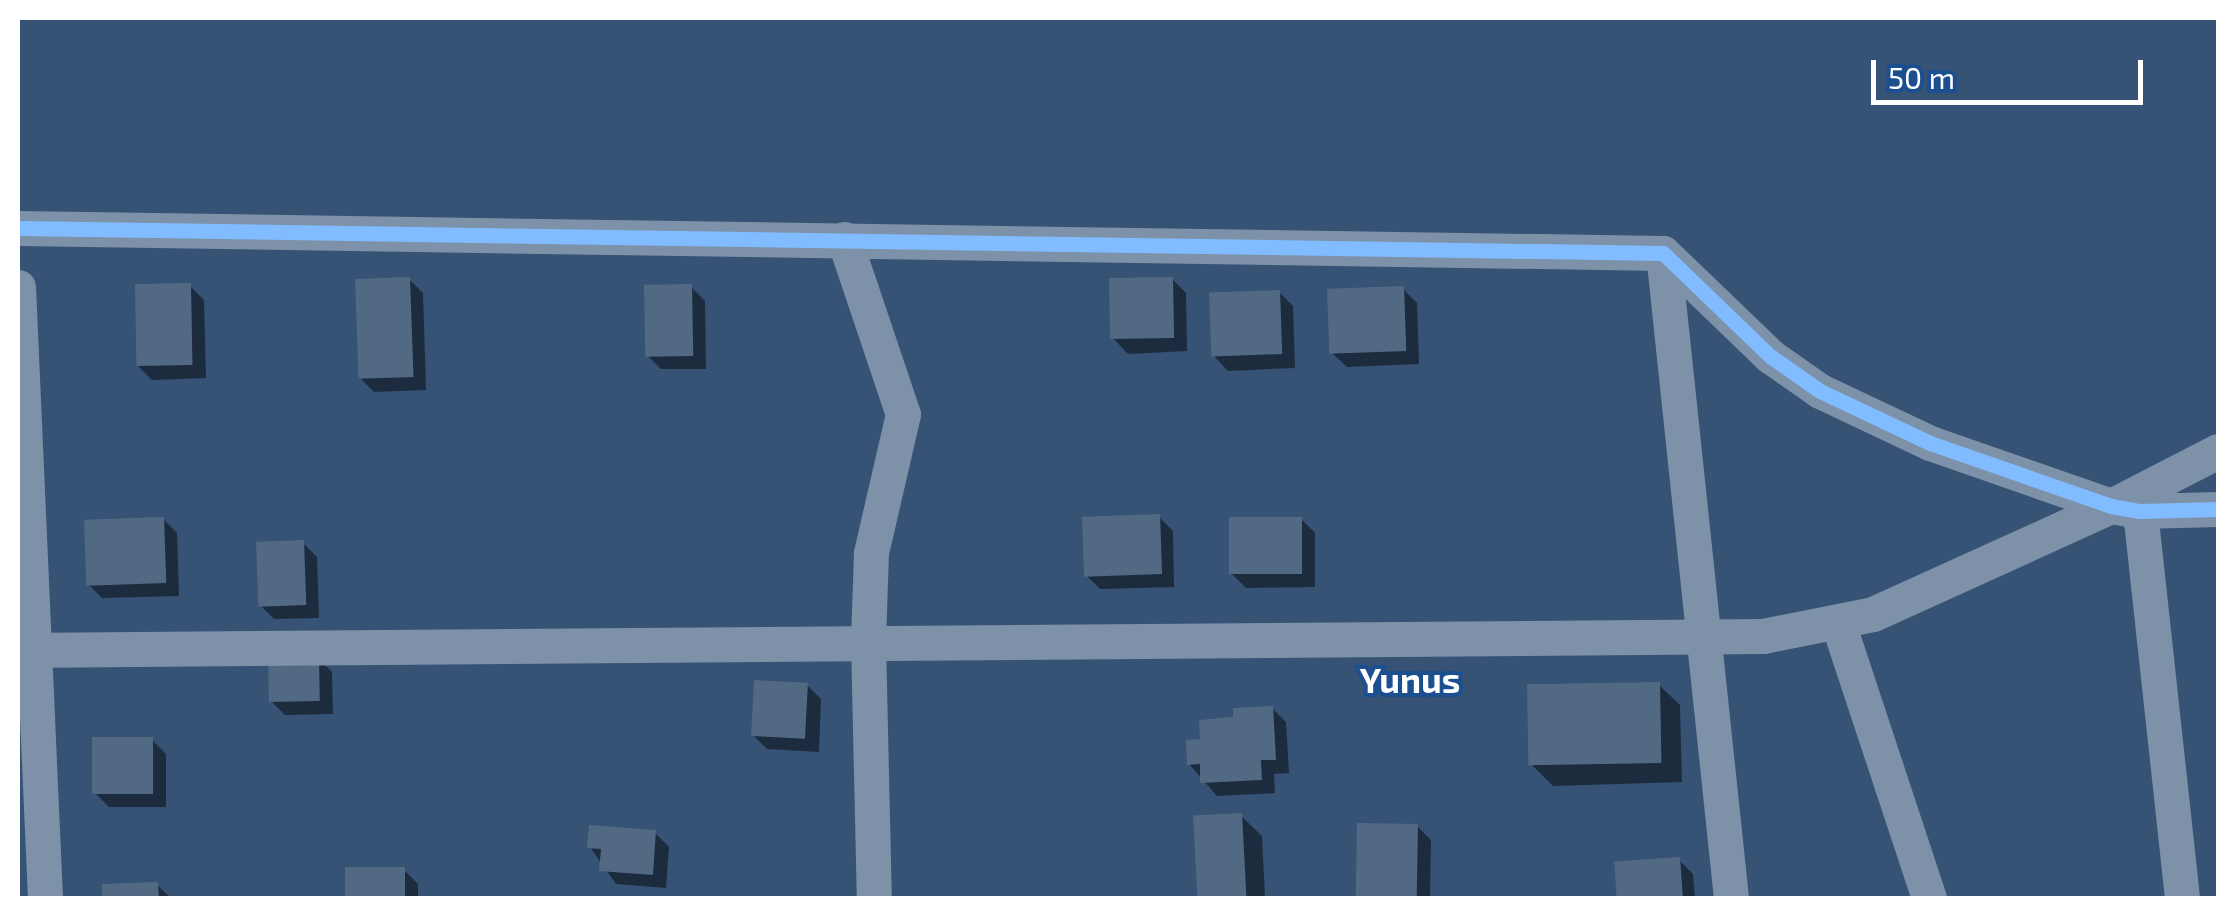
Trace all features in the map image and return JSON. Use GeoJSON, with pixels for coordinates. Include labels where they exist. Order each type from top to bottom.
{"type":"FeatureCollection","features":[{"type":"Feature","properties":{"kind":"street"},"geometry":{"type":"LineString","coordinates":[[18,228],[1663,252],[1770,356],[1820,391],[1930,443],[2126,508],[2218,508]]}},
{"type":"Feature","properties":{"kind":"street"},"geometry":{"type":"LineString","coordinates":[[844,239],[903,414],[892,482],[871,553],[868,641],[874,898]]}},
{"type":"Feature","properties":{"kind":"street"},"geometry":{"type":"LineString","coordinates":[[1663,252],[1730,898]]}},
{"type":"Feature","properties":{"kind":"street"},"geometry":{"type":"LineString","coordinates":[[18,288],[26,650],[46,898]]}},
{"type":"Feature","properties":{"kind":"street"},"geometry":{"type":"LineString","coordinates":[[26,650],[1763,636],[1873,614],[2126,508],[2218,450]]}},
{"type":"Feature","properties":{"kind":"street"},"geometry":{"type":"LineString","coordinates":[[2126,508],[2182,898]]}},
{"type":"Feature","properties":{"kind":"street"},"geometry":{"type":"LineString","coordinates":[[1838,624],[1929,898]]}},
{"type":"Feature","properties":{"kind":"building"},"geometry":{"type":"Polygon","coordinates":[[[410,277],[413,377],[359,379],[355,279],[410,277]]]}},
{"type":"Feature","properties":{"kind":"building"},"geometry":{"type":"Polygon","coordinates":[[[1173,277],[1174,338],[1110,339],[1109,278],[1173,277]]]}},
{"type":"Feature","properties":{"kind":"building"},"geometry":{"type":"Polygon","coordinates":[[[191,283],[192,365],[136,366],[135,284],[191,283]]]}},
{"type":"Feature","properties":{"kind":"building"},"geometry":{"type":"Polygon","coordinates":[[[692,284],[693,356],[645,357],[644,285],[692,284]]]}},
{"type":"Feature","properties":{"kind":"building"},"geometry":{"type":"Polygon","coordinates":[[[1404,286],[1406,351],[1329,354],[1327,289],[1404,286]]]}},
{"type":"Feature","properties":{"kind":"building"},"geometry":{"type":"Polygon","coordinates":[[[1280,290],[1282,354],[1211,356],[1209,292],[1280,290]]]}},
{"type":"Feature","properties":{"kind":"building"},"geometry":{"type":"Polygon","coordinates":[[[1160,514],[1162,574],[1084,577],[1082,517],[1160,514]]]}},
{"type":"Feature","properties":{"kind":"building"},"geometry":{"type":"Polygon","coordinates":[[[164,517],[166,583],[86,586],[84,520],[164,517]]]}},
{"type":"Feature","properties":{"kind":"building"},"geometry":{"type":"Polygon","coordinates":[[[1229,517],[1302,517],[1302,574],[1229,574],[1229,517]]]}},
{"type":"Feature","properties":{"kind":"building"},"geometry":{"type":"Polygon","coordinates":[[[304,540],[306,605],[258,607],[256,542],[304,540]]]}},
{"type":"Feature","properties":{"kind":"building"},"geometry":{"type":"Polygon","coordinates":[[[319,656],[320,701],[269,702],[268,657],[319,656]]]}},
{"type":"Feature","properties":{"kind":"building"},"geometry":{"type":"Polygon","coordinates":[[[754,680],[808,683],[805,739],[751,736],[754,680]]]}},
{"type":"Feature","properties":{"kind":"building"},"geometry":{"type":"Polygon","coordinates":[[[1660,682],[1661,763],[1528,765],[1527,684],[1660,682]]]}},
{"type":"Feature","properties":{"kind":"building"},"geometry":{"type":"Polygon","coordinates":[[[1273,706],[1276,760],[1261,760],[1262,780],[1200,783],[1200,764],[1187,765],[1186,740],[1200,739],[1199,720],[1233,717],[1233,708],[1273,706]]]}},
{"type":"Feature","properties":{"kind":"building"},"geometry":{"type":"Polygon","coordinates":[[[92,737],[153,737],[153,794],[92,794],[92,737]]]}},
{"type":"Feature","properties":{"kind":"building"},"geometry":{"type":"Polygon","coordinates":[[[1242,813],[1246,898],[1197,898],[1193,816],[1242,813]]]}},
{"type":"Feature","properties":{"kind":"building"},"geometry":{"type":"Polygon","coordinates":[[[1357,823],[1418,824],[1417,898],[1356,898],[1357,823]]]}},
{"type":"Feature","properties":{"kind":"building"},"geometry":{"type":"Polygon","coordinates":[[[589,825],[656,830],[653,875],[599,871],[601,849],[587,848],[589,825]]]}},
{"type":"Feature","properties":{"kind":"building"},"geometry":{"type":"Polygon","coordinates":[[[1680,857],[1683,898],[1617,898],[1614,862],[1680,857]]]}},
{"type":"Feature","properties":{"kind":"building"},"geometry":{"type":"Polygon","coordinates":[[[345,867],[405,867],[405,898],[345,898],[345,867]]]}},
{"type":"Feature","properties":{"kind":"building"},"geometry":{"type":"Polygon","coordinates":[[[158,882],[159,898],[102,898],[102,884],[158,882]]]}},
{"type":"Feature","properties":{"kind":"cycle path"},"geometry":{"type":"LineString","coordinates":[[18,228],[1663,253],[1770,356],[1820,391],[1930,443],[2111,506],[2140,511],[2218,509]]}},
{"type":"Feature","properties":{"kind":"district","name":"Yunus"},"geometry":{"type":"Point","coordinates":[1410,679]}}]}
